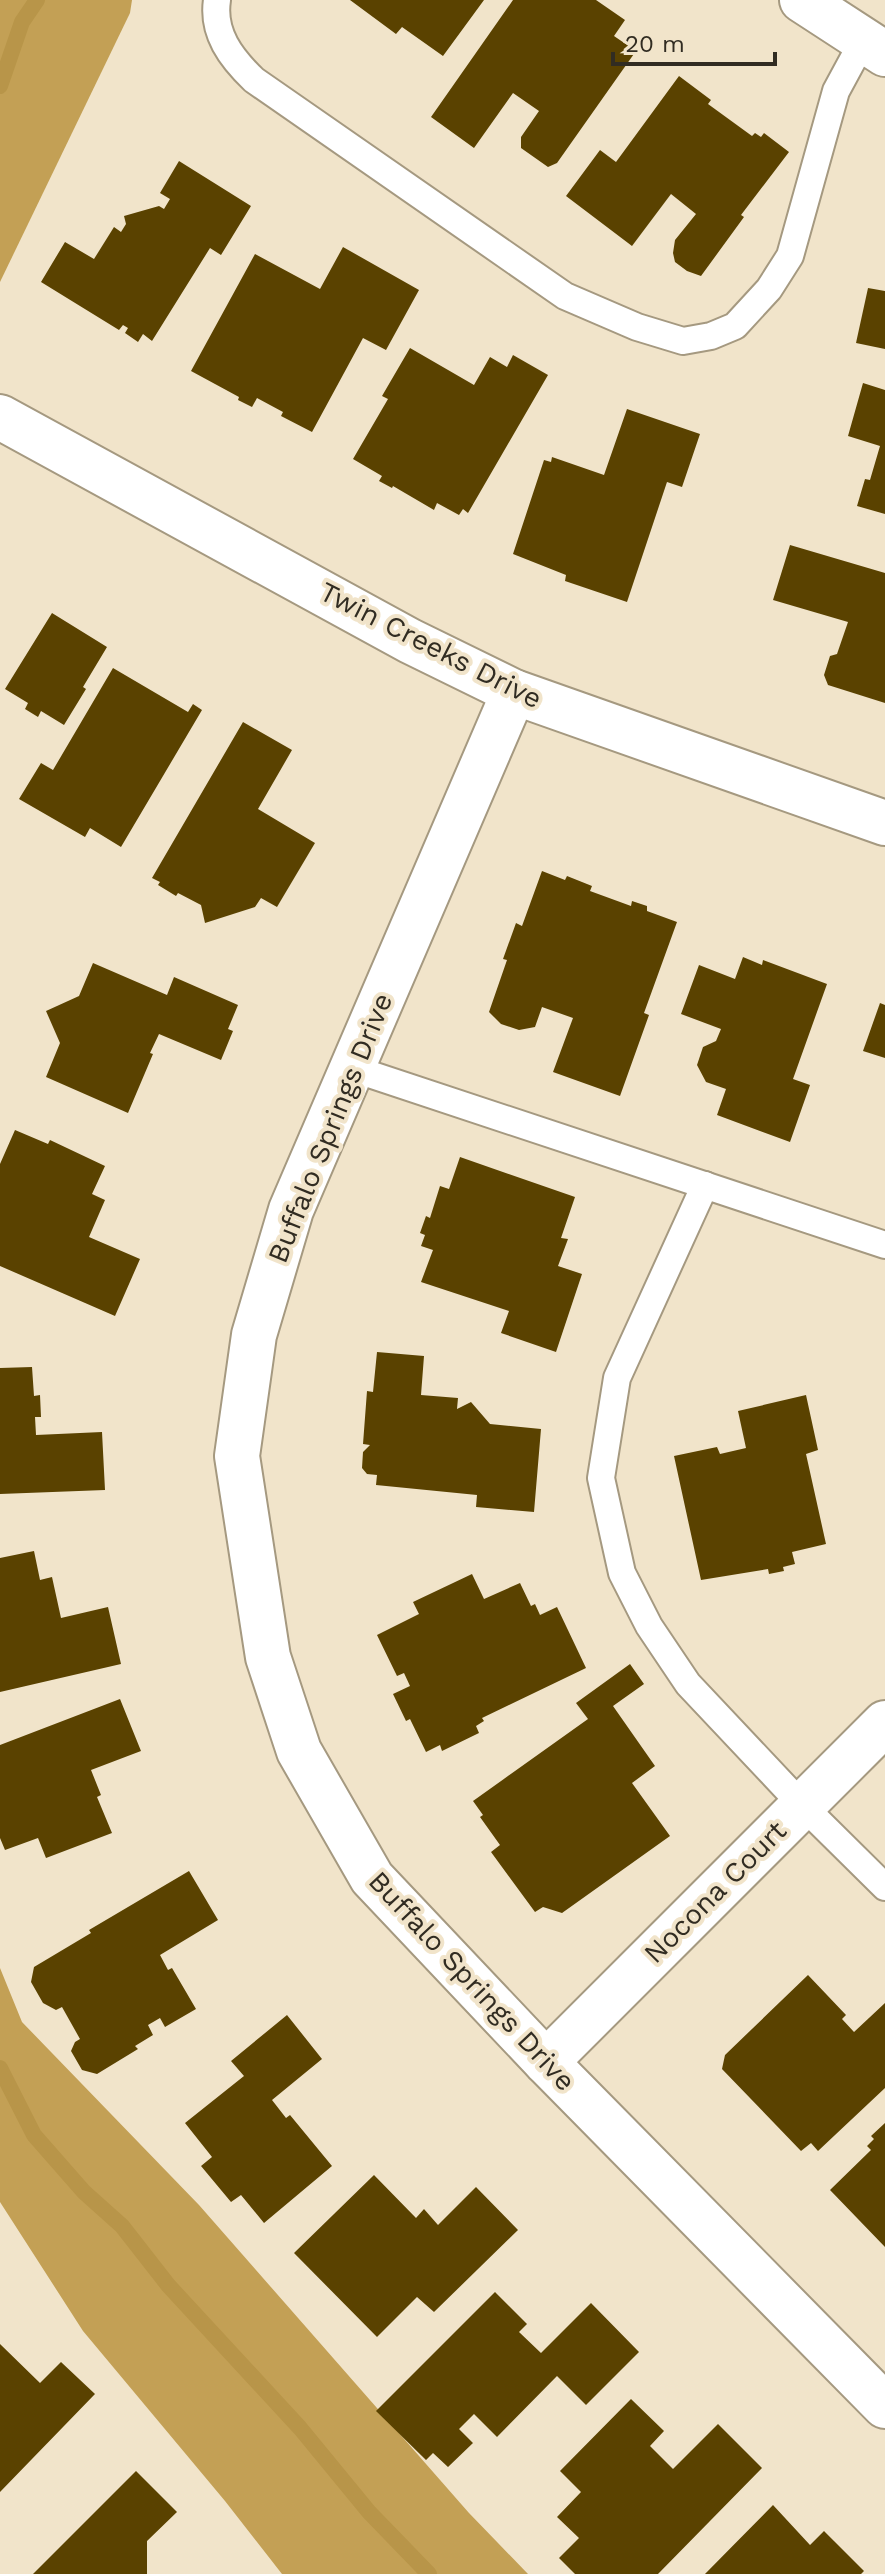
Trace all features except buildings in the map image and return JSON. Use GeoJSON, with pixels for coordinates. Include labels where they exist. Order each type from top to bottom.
{"type":"FeatureCollection","features":[{"type":"Feature","properties":{"kind":"street"},"geometry":{"type":"LineString","coordinates":[[802,0],[874,48]]}},
{"type":"Feature","properties":{"kind":"street","name":"Twin Creeks Drive"},"geometry":{"type":"LineString","coordinates":[[0,417],[410,641],[514,692],[885,823]]}},
{"type":"Feature","properties":{"kind":"street","name":"Buffalo Springs Drive"},"geometry":{"type":"LineString","coordinates":[[514,692],[291,1210],[254,1335],[237,1456],[268,1657],[299,1751],[372,1878],[546,2062],[885,2406]]}},
{"type":"Feature","properties":{"kind":"street","name":"Nocona Court"},"geometry":{"type":"LineString","coordinates":[[546,2062],[885,1723]]}},
{"type":"Feature","properties":{"kind":"lane"},"geometry":{"type":"LineString","coordinates":[[217,0],[220,35],[233,60],[254,80],[565,296],[637,327],[683,341],[711,336],[735,326],[769,289],[790,256],[836,91],[874,48]]}},
{"type":"Feature","properties":{"kind":"lane"},"geometry":{"type":"LineString","coordinates":[[351,1068],[885,1245]]}},
{"type":"Feature","properties":{"kind":"lane"},"geometry":{"type":"LineString","coordinates":[[705,1185],[617,1378],[601,1478],[622,1573],[649,1626],[688,1684],[802,1805],[885,1887]]}},
{"type":"Feature","properties":{"kind":"shaded area"},"geometry":{"type":"Polygon","coordinates":[[[0,0],[132,0],[130,13],[0,282],[0,0]]]}},
{"type":"Feature","properties":{"kind":"shaded area"},"geometry":{"type":"Polygon","coordinates":[[[0,1968],[22,2022],[199,2205],[469,2513],[528,2574],[282,2574],[83,2331],[0,2202],[0,1968]]]}},
{"type":"Feature","properties":{"kind":"waterway"},"geometry":{"type":"LineString","coordinates":[[0,86],[22,22],[37,0]]}},
{"type":"Feature","properties":{"kind":"waterway"},"geometry":{"type":"LineString","coordinates":[[0,2068],[34,2135],[84,2192],[122,2226],[168,2285],[300,2428],[369,2512],[429,2574]]}}]}
